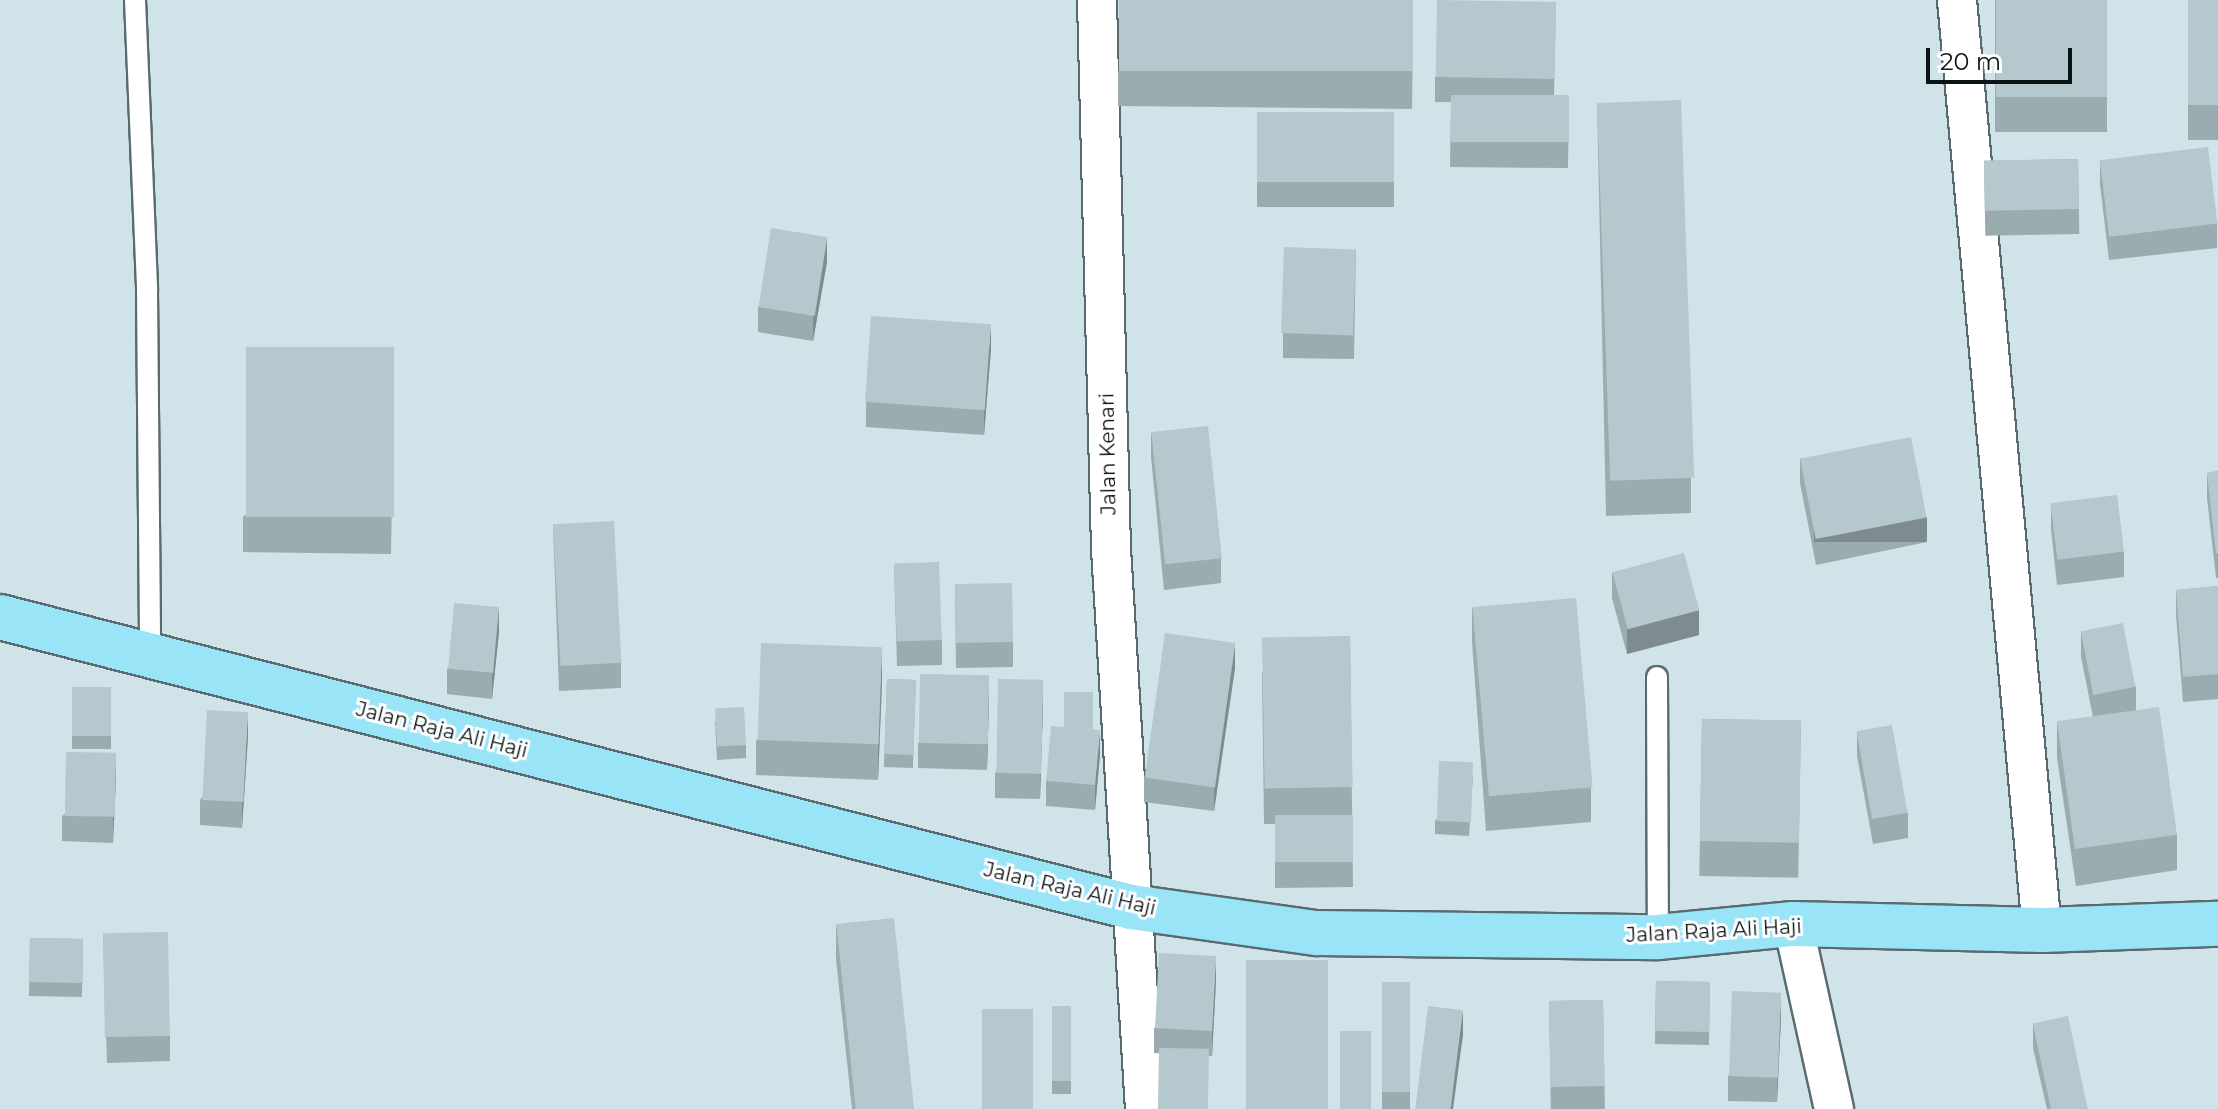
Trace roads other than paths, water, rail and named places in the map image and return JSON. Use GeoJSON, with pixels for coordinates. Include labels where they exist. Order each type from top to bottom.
{"type":"FeatureCollection","features":[{"type":"Feature","properties":{"kind":"main road","name":"Jalan Raja Ali Haji"},"geometry":{"type":"LineString","coordinates":[[0,617],[1131,907],[1317,933],[1658,937],[1793,924],[2042,930],[2218,924]]}},
{"type":"Feature","properties":{"kind":"street","name":"Jalan Kenari"},"geometry":{"type":"LineString","coordinates":[[1097,0],[1111,549],[1145,1109]]}},
{"type":"Feature","properties":{"kind":"street"},"geometry":{"type":"LineString","coordinates":[[1957,0],[2042,930]]}},
{"type":"Feature","properties":{"kind":"street"},"geometry":{"type":"LineString","coordinates":[[1793,924],[1834,1109]]}},
{"type":"Feature","properties":{"kind":"lane"},"geometry":{"type":"LineString","coordinates":[[135,0],[147,291],[150,655]]}},
{"type":"Feature","properties":{"kind":"lane"},"geometry":{"type":"LineString","coordinates":[[1657,677],[1658,937]]}}]}
